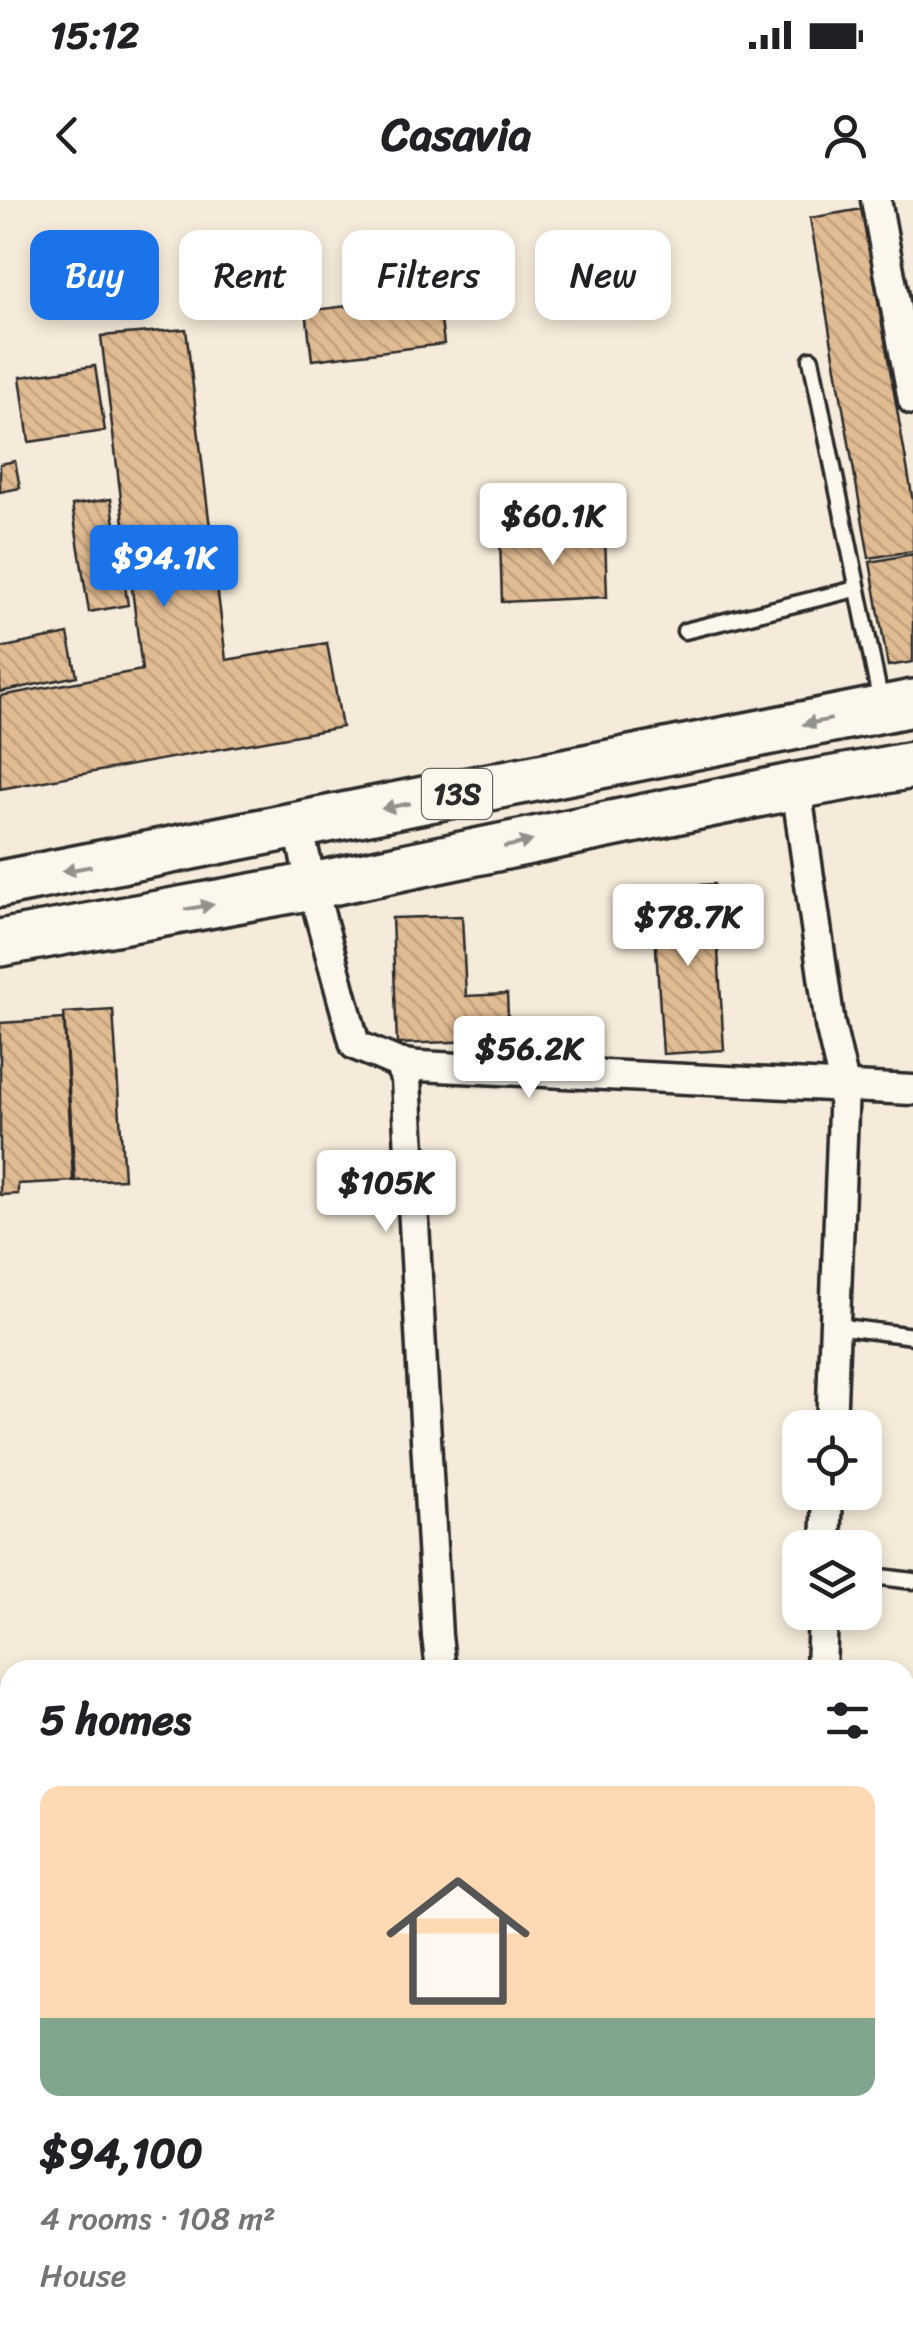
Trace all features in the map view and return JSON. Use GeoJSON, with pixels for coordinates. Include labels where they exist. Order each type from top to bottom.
{"type":"FeatureCollection","features":[{"type":"Feature","properties":{"kind":"highway","name":"13S"},"geometry":{"type":"LineString","coordinates":[[0,884],[897,706]]}},
{"type":"Feature","properties":{"kind":"highway","name":"13S"},"geometry":{"type":"LineString","coordinates":[[0,944],[312,886],[913,765]]}},
{"type":"Feature","properties":{"kind":"street"},"geometry":{"type":"LineString","coordinates":[[876,200],[913,400]]}},
{"type":"Feature","properties":{"kind":"street"},"geometry":{"type":"LineString","coordinates":[[796,786],[830,1025],[844,1085],[831,1410]]}},
{"type":"Feature","properties":{"kind":"street"},"geometry":{"type":"LineString","coordinates":[[298,826],[355,1045],[398,1063],[438,1068],[913,1090]]}},
{"type":"Feature","properties":{"kind":"street"},"geometry":{"type":"LineString","coordinates":[[398,1063],[406,1079],[440,1660]]}},
{"type":"Feature","properties":{"kind":"street"},"geometry":{"type":"LineString","coordinates":[[821,1660],[822,1630]]}},
{"type":"Feature","properties":{"kind":"lane"},"geometry":{"type":"LineString","coordinates":[[811,359],[856,589],[897,706]]}},
{"type":"Feature","properties":{"kind":"lane"},"geometry":{"type":"LineString","coordinates":[[685,630],[856,589]]}},
{"type":"Feature","properties":{"kind":"lane"},"geometry":{"type":"LineString","coordinates":[[835,1326],[913,1336]]}},
{"type":"Feature","properties":{"kind":"lane"},"geometry":{"type":"LineString","coordinates":[[882,1577],[913,1581]]}},
{"type":"Feature","properties":{"kind":"building"},"geometry":{"type":"Polygon","coordinates":[[[862,209],[913,501],[913,551],[869,558],[810,218],[862,209]]]}},
{"type":"Feature","properties":{"kind":"building"},"geometry":{"type":"Polygon","coordinates":[[[342,307],[342,320],[441,320],[444,344],[312,360],[307,320],[322,320],[322,309],[342,307]]]}},
{"type":"Feature","properties":{"kind":"building"},"geometry":{"type":"Polygon","coordinates":[[[186,329],[226,660],[327,643],[342,727],[0,789],[0,696],[142,670],[101,336],[186,329]]]}},
{"type":"Feature","properties":{"kind":"building"},"geometry":{"type":"Polygon","coordinates":[[[95,366],[105,431],[29,442],[20,377],[95,366]]]}},
{"type":"Feature","properties":{"kind":"building"},"geometry":{"type":"Polygon","coordinates":[[[15,461],[20,488],[0,492],[0,464],[15,461]]]}},
{"type":"Feature","properties":{"kind":"building"},"geometry":{"type":"Polygon","coordinates":[[[111,499],[128,605],[89,612],[72,505],[111,499]]]}},
{"type":"Feature","properties":{"kind":"building"},"geometry":{"type":"Polygon","coordinates":[[[605,534],[607,597],[502,602],[500,538],[605,534]]]}},
{"type":"Feature","properties":{"kind":"building"},"geometry":{"type":"Polygon","coordinates":[[[913,554],[913,662],[888,666],[870,562],[913,554]]]}},
{"type":"Feature","properties":{"kind":"building"},"geometry":{"type":"Polygon","coordinates":[[[68,634],[77,676],[0,692],[0,648],[68,634]]]}},
{"type":"Feature","properties":{"kind":"building"},"geometry":{"type":"Polygon","coordinates":[[[714,884],[724,1050],[663,1054],[652,888],[714,884]]]}},
{"type":"Feature","properties":{"kind":"building"},"geometry":{"type":"Polygon","coordinates":[[[462,916],[466,996],[507,994],[509,1040],[397,1044],[392,918],[462,916]]]}},
{"type":"Feature","properties":{"kind":"building"},"geometry":{"type":"Polygon","coordinates":[[[113,1010],[124,1179],[75,1181],[64,1013],[113,1010]]]}},
{"type":"Feature","properties":{"kind":"building"},"geometry":{"type":"Polygon","coordinates":[[[64,1019],[73,1181],[18,1184],[18,1194],[0,1195],[0,1023],[64,1019]]]}}]}
